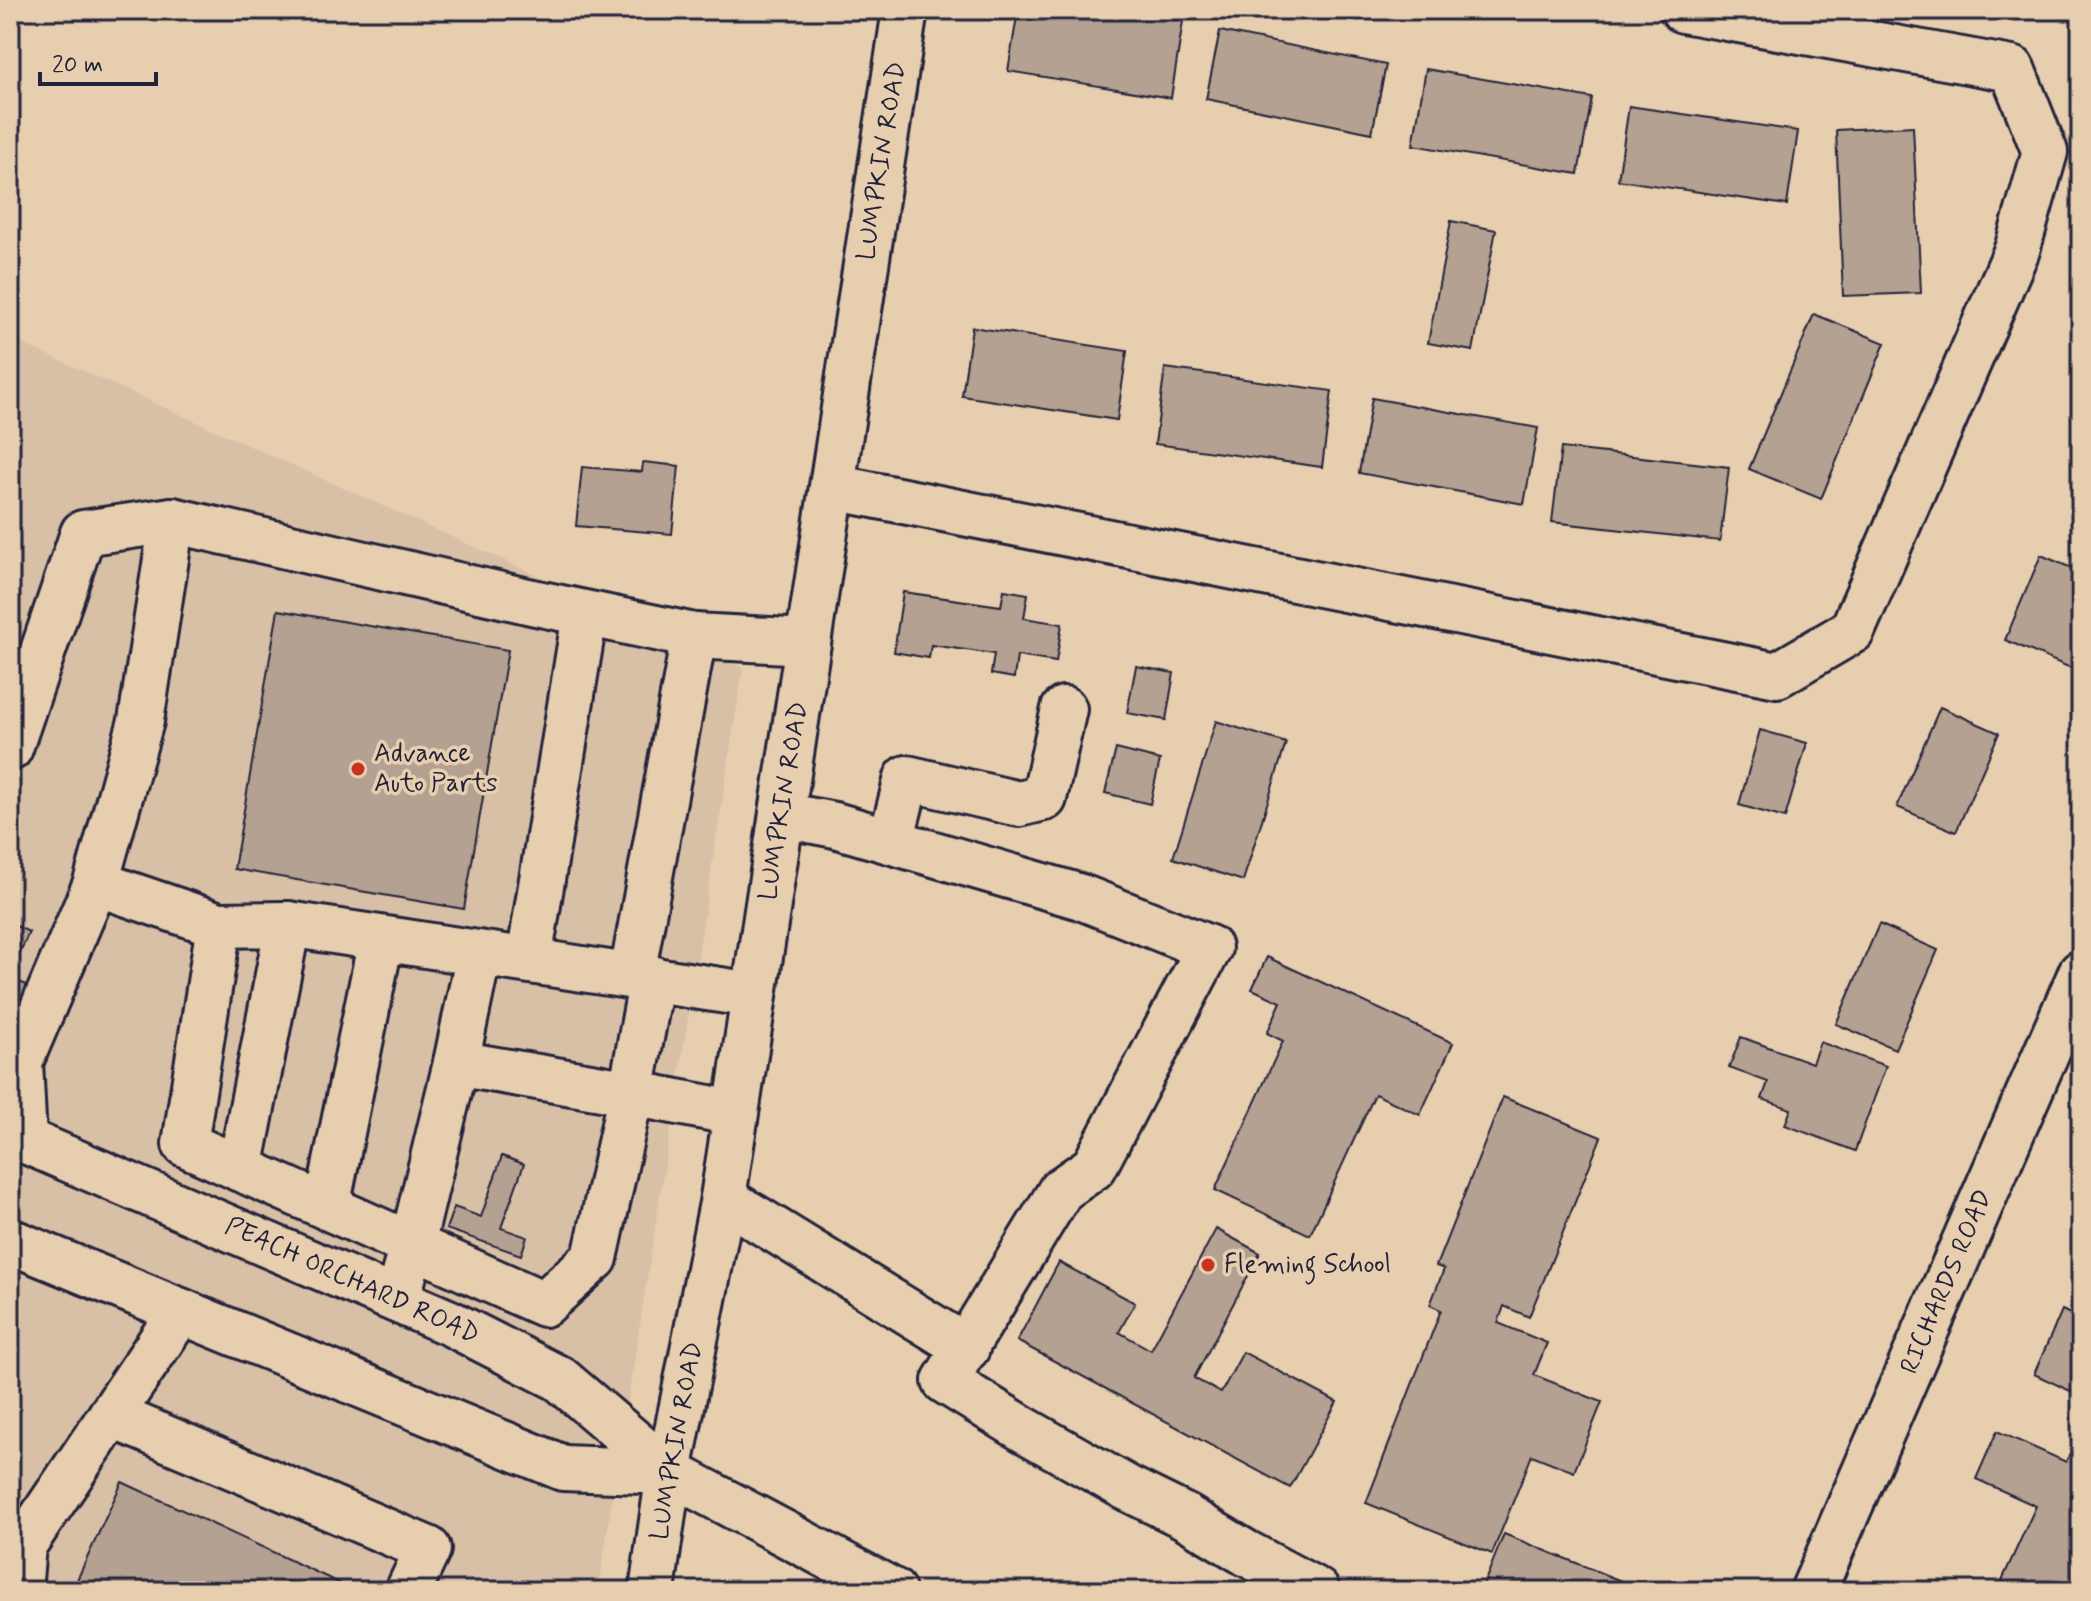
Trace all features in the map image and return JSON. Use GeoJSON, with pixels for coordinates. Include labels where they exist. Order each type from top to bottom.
{"type":"FeatureCollection","features":[{"type":"Feature","properties":{"kind":"main road","name":"LUMPKIN ROAD"},"geometry":{"type":"LineString","coordinates":[[652,1591],[669,1472],[723,1198],[905,10]]}},
{"type":"Feature","properties":{"kind":"main road"},"geometry":{"type":"LineString","coordinates":[[833,487],[1777,675],[1852,631],[2017,250],[2045,152],[2012,69],[1683,10]]}},
{"type":"Feature","properties":{"kind":"main road"},"geometry":{"type":"LineString","coordinates":[[10,748],[83,533],[172,520],[694,636],[808,642]]}},
{"type":"Feature","properties":{"kind":"main road"},"geometry":{"type":"LineString","coordinates":[[17,1137],[15,1060],[96,883],[141,721],[172,520]]}},
{"type":"Feature","properties":{"kind":"main road"},"geometry":{"type":"LineString","coordinates":[[529,960],[585,614]]}},
{"type":"Feature","properties":{"kind":"main road"},"geometry":{"type":"LineString","coordinates":[[513,1355],[544,1304],[595,1258],[631,1093],[642,977],[694,636]]}},
{"type":"Feature","properties":{"kind":"main road"},"geometry":{"type":"LineString","coordinates":[[891,841],[907,778],[1019,804],[1044,798],[1064,709]]}},
{"type":"Feature","properties":{"kind":"main road"},"geometry":{"type":"LineString","coordinates":[[782,815],[835,825],[1081,897],[1209,948],[1094,1167],[1061,1190],[945,1381],[1127,1488],[1186,1517],[1317,1591]]}},
{"type":"Feature","properties":{"kind":"main road"},"geometry":{"type":"LineString","coordinates":[[96,883],[219,925],[288,924],[753,995]]}},
{"type":"Feature","properties":{"kind":"main road"},"geometry":{"type":"LineString","coordinates":[[240,1169],[288,924]]}},
{"type":"Feature","properties":{"kind":"main road"},"geometry":{"type":"LineString","coordinates":[[219,925],[185,1144],[544,1304]]}},
{"type":"Feature","properties":{"kind":"main road"},"geometry":{"type":"LineString","coordinates":[[327,1207],[381,939]]}},
{"type":"Feature","properties":{"kind":"main road"},"geometry":{"type":"LineString","coordinates":[[397,1300],[456,1063],[479,953]]}},
{"type":"Feature","properties":{"kind":"main road","name":"RICHARDS ROAD"},"geometry":{"type":"LineString","coordinates":[[1813,1591],[2081,973]]}},
{"type":"Feature","properties":{"kind":"main road"},"geometry":{"type":"LineString","coordinates":[[456,1063],[735,1113]]}},
{"type":"Feature","properties":{"kind":"main road","name":"PEACH ORCHARD ROAD"},"geometry":{"type":"LineString","coordinates":[[17,1137],[450,1323],[560,1379],[669,1472],[882,1588]]}},
{"type":"Feature","properties":{"kind":"main road"},"geometry":{"type":"LineString","coordinates":[[183,1207],[198,1150]]}},
{"type":"Feature","properties":{"kind":"main road"},"geometry":{"type":"LineString","coordinates":[[723,1198],[967,1348]]}},
{"type":"Feature","properties":{"kind":"main road","name":"PEACH ORCHARD ROAD"},"geometry":{"type":"LineString","coordinates":[[10,1241],[563,1468],[669,1472]]}},
{"type":"Feature","properties":{"kind":"main road"},"geometry":{"type":"LineString","coordinates":[[19,1591],[23,1546],[181,1311]]}},
{"type":"Feature","properties":{"kind":"main road"},"geometry":{"type":"LineString","coordinates":[[111,1415],[428,1549],[408,1591]]}},
{"type":"Feature","properties":{"kind":"shaded area"},"geometry":{"type":"Polygon","coordinates":[[[10,338],[743,668],[598,1591],[10,1591],[10,338]]]}},
{"type":"Feature","properties":{"kind":"building"},"geometry":{"type":"Polygon","coordinates":[[[1018,10],[1115,10],[1183,21],[1171,98],[1008,71],[1018,10]]]}},
{"type":"Feature","properties":{"kind":"building"},"geometry":{"type":"Polygon","coordinates":[[[1220,31],[1386,65],[1372,133],[1206,99],[1220,31]]]}},
{"type":"Feature","properties":{"kind":"building"},"geometry":{"type":"Polygon","coordinates":[[[1426,69],[1592,98],[1578,174],[1413,145],[1426,69]]]}},
{"type":"Feature","properties":{"kind":"building"},"geometry":{"type":"Polygon","coordinates":[[[1629,106],[1798,131],[1787,205],[1618,180],[1629,106]]]}},
{"type":"Feature","properties":{"kind":"building"},"geometry":{"type":"Polygon","coordinates":[[[1913,126],[1921,293],[1843,296],[1836,130],[1913,126]]]}},
{"type":"Feature","properties":{"kind":"building"},"geometry":{"type":"Polygon","coordinates":[[[1451,221],[1496,230],[1473,351],[1428,343],[1451,221]]]}},
{"type":"Feature","properties":{"kind":"building"},"geometry":{"type":"Polygon","coordinates":[[[1814,314],[1885,343],[1821,499],[1749,469],[1814,314]]]}},
{"type":"Feature","properties":{"kind":"building"},"geometry":{"type":"Polygon","coordinates":[[[972,327],[1127,351],[1117,420],[962,396],[972,327]]]}},
{"type":"Feature","properties":{"kind":"building"},"geometry":{"type":"Polygon","coordinates":[[[1165,368],[1332,391],[1322,467],[1155,444],[1165,368]]]}},
{"type":"Feature","properties":{"kind":"building"},"geometry":{"type":"Polygon","coordinates":[[[1372,398],[1538,428],[1524,504],[1359,473],[1372,398]]]}},
{"type":"Feature","properties":{"kind":"building"},"geometry":{"type":"Polygon","coordinates":[[[1561,448],[1729,467],[1720,541],[1552,522],[1561,448]]]}},
{"type":"Feature","properties":{"kind":"building"},"geometry":{"type":"Polygon","coordinates":[[[643,462],[679,466],[672,534],[576,526],[582,467],[642,472],[643,462]]]}},
{"type":"Feature","properties":{"kind":"building"},"geometry":{"type":"Polygon","coordinates":[[[2041,555],[2081,572],[2081,650],[2073,669],[2005,640],[2041,555]]]}},
{"type":"Feature","properties":{"kind":"building"},"geometry":{"type":"Polygon","coordinates":[[[1004,590],[1028,594],[1024,618],[1062,624],[1056,662],[1017,656],[1014,678],[991,674],[994,654],[931,645],[929,658],[894,652],[903,592],[1001,606],[1004,590]]]}},
{"type":"Feature","properties":{"kind":"building"},"geometry":{"type":"Polygon","coordinates":[[[278,610],[508,650],[464,909],[234,869],[278,610]]]}},
{"type":"Feature","properties":{"kind":"building"},"geometry":{"type":"Polygon","coordinates":[[[1136,666],[1174,673],[1166,720],[1127,713],[1136,666]]]}},
{"type":"Feature","properties":{"kind":"building"},"geometry":{"type":"Polygon","coordinates":[[[1940,707],[1999,733],[1956,832],[1897,807],[1940,707]]]}},
{"type":"Feature","properties":{"kind":"building"},"geometry":{"type":"Polygon","coordinates":[[[1216,721],[1286,743],[1243,881],[1173,858],[1216,721]]]}},
{"type":"Feature","properties":{"kind":"building"},"geometry":{"type":"Polygon","coordinates":[[[1760,730],[1807,743],[1785,818],[1739,805],[1760,730]]]}},
{"type":"Feature","properties":{"kind":"building"},"geometry":{"type":"Polygon","coordinates":[[[1116,749],[1160,760],[1150,804],[1105,793],[1116,749]]]}},
{"type":"Feature","properties":{"kind":"building"},"geometry":{"type":"Polygon","coordinates":[[[10,923],[29,932],[10,976],[10,923]]]}},
{"type":"Feature","properties":{"kind":"building"},"geometry":{"type":"Polygon","coordinates":[[[1879,924],[1938,950],[1895,1049],[1836,1024],[1879,924]]]}},
{"type":"Feature","properties":{"kind":"building"},"geometry":{"type":"Polygon","coordinates":[[[1267,957],[1453,1043],[1420,1115],[1375,1094],[1310,1235],[1215,1190],[1283,1041],[1267,1033],[1281,1002],[1252,989],[1267,957]]]}},
{"type":"Feature","properties":{"kind":"building"},"geometry":{"type":"Polygon","coordinates":[[[10,978],[29,986],[15,1019],[10,1016],[10,978]]]}},
{"type":"Feature","properties":{"kind":"building"},"geometry":{"type":"Polygon","coordinates":[[[1741,1037],[1812,1063],[1820,1042],[1886,1066],[1855,1151],[1785,1125],[1791,1109],[1762,1099],[1768,1082],[1729,1068],[1741,1037]]]}},
{"type":"Feature","properties":{"kind":"building"},"geometry":{"type":"Polygon","coordinates":[[[1503,1097],[1601,1137],[1529,1317],[1504,1306],[1498,1323],[1547,1343],[1534,1375],[1602,1402],[1574,1472],[1532,1455],[1492,1554],[1366,1503],[1441,1310],[1430,1305],[1444,1269],[1436,1266],[1503,1097]]]}},
{"type":"Feature","properties":{"kind":"building"},"geometry":{"type":"Polygon","coordinates":[[[502,1156],[524,1164],[501,1228],[527,1237],[521,1255],[446,1229],[454,1207],[481,1217],[502,1156]]]}},
{"type":"Feature","properties":{"kind":"building"},"geometry":{"type":"Polygon","coordinates":[[[1216,1229],[1260,1253],[1194,1378],[1221,1393],[1243,1352],[1337,1402],[1290,1488],[1017,1341],[1059,1262],[1135,1303],[1119,1332],[1151,1350],[1216,1229]]]}},
{"type":"Feature","properties":{"kind":"building"},"geometry":{"type":"Polygon","coordinates":[[[2062,1310],[2081,1319],[2081,1396],[2034,1374],[2062,1310]]]}},
{"type":"Feature","properties":{"kind":"building"},"geometry":{"type":"Polygon","coordinates":[[[2081,1429],[2081,1591],[1998,1589],[2036,1506],[1976,1479],[1997,1431],[2066,1462],[2081,1429]]]}},
{"type":"Feature","properties":{"kind":"building"},"geometry":{"type":"Polygon","coordinates":[[[122,1482],[350,1588],[349,1591],[72,1591],[122,1482]]]}},
{"type":"Feature","properties":{"kind":"building"},"geometry":{"type":"Polygon","coordinates":[[[1504,1534],[1646,1591],[1481,1591],[1504,1534]]]}},
{"type":"Feature","properties":{"kind":"place","name":"Advance Auto Parts"},"geometry":{"type":"Point","coordinates":[358,769]}},
{"type":"Feature","properties":{"kind":"place","name":"Fleming School"},"geometry":{"type":"Point","coordinates":[1208,1265]}}]}
